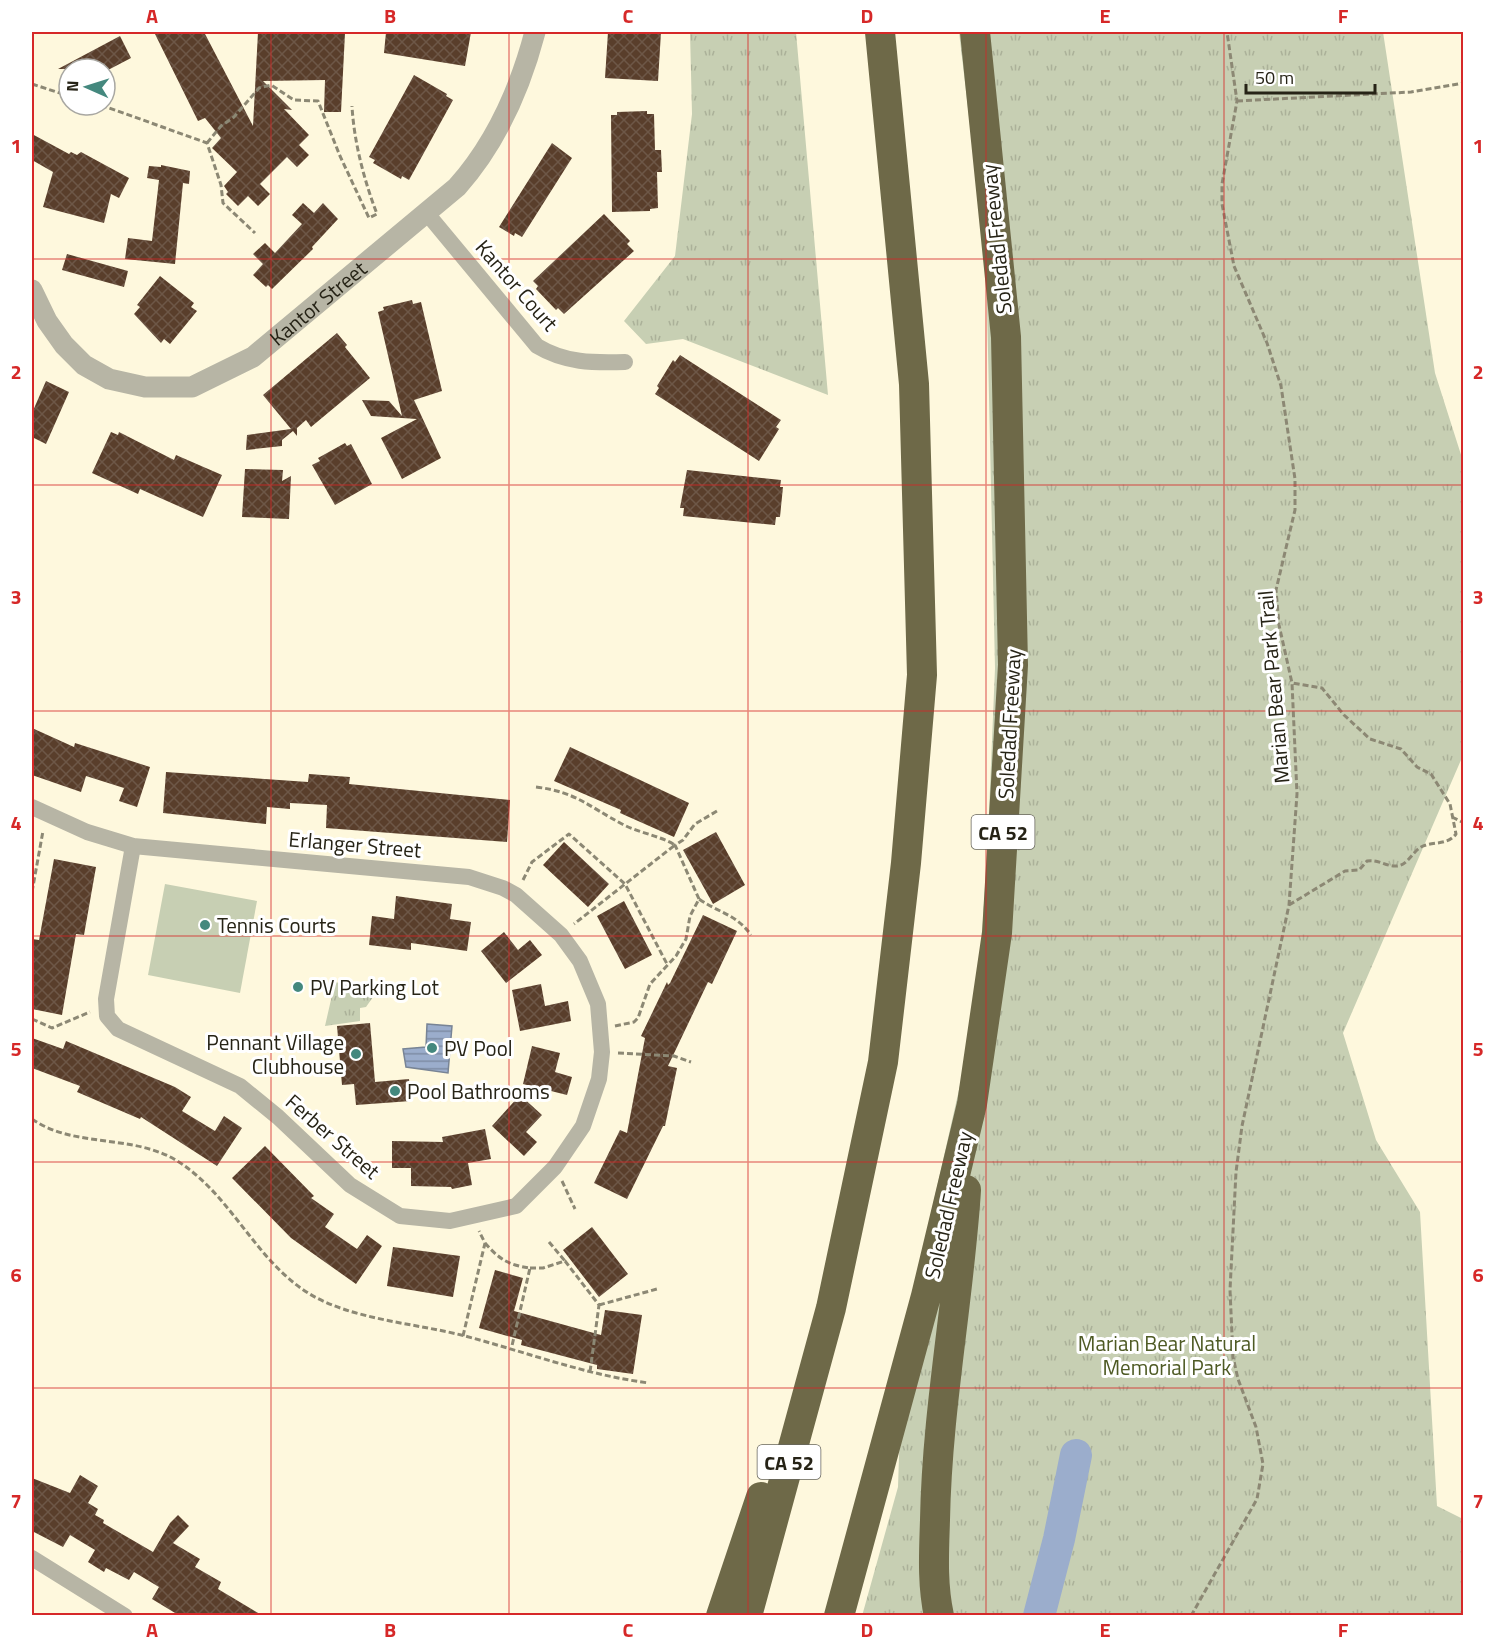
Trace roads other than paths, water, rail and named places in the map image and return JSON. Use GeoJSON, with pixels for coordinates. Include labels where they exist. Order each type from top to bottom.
{"type":"FeatureCollection","features":[{"type":"Feature","properties":{"kind":"highway","name":"CA 52"},"geometry":{"type":"LineString","coordinates":[[747,1616],[831,1308],[883,1062],[906,863],[922,675],[914,384],[880,32]]}},
{"type":"Feature","properties":{"kind":"highway","name":"Soledad Freeway"},"geometry":{"type":"LineString","coordinates":[[839,1616],[926,1296],[972,1104],[997,933],[1013,665],[1006,337],[975,32]]}},
{"type":"Feature","properties":{"kind":"highway"},"geometry":{"type":"LineString","coordinates":[[936,1604],[936,1463],[962,1255],[972,1104]]}},
{"type":"Feature","properties":{"kind":"highway"},"geometry":{"type":"LineString","coordinates":[[721,1616],[744,1543],[831,1308]]}},
{"type":"Feature","properties":{"kind":"street","name":"Kantor Street"},"geometry":{"type":"LineString","coordinates":[[32,290],[47,321],[64,345],[84,365],[110,378],[145,387],[192,387],[253,357],[425,211],[457,187],[476,165],[495,135],[523,75],[535,32]]}},
{"type":"Feature","properties":{"kind":"street","name":"Kantor Court"},"geometry":{"type":"LineString","coordinates":[[425,211],[537,346],[554,356],[588,363],[626,362]]}},
{"type":"Feature","properties":{"kind":"street","name":"Erlanger Street"},"geometry":{"type":"LineString","coordinates":[[39,811],[87,832],[133,846],[469,877],[503,888],[516,895],[561,935],[580,961],[598,1004],[601,1027]]}},
{"type":"Feature","properties":{"kind":"street","name":"Ferber Street"},"geometry":{"type":"LineString","coordinates":[[133,846],[106,1005],[107,1016],[118,1029],[240,1086],[278,1117],[350,1185],[400,1216],[450,1221],[516,1206],[555,1167],[584,1126],[599,1079],[602,1052],[601,1027]]}},
{"type":"Feature","properties":{"kind":"street"},"geometry":{"type":"LineString","coordinates":[[32,1558],[126,1616]]}},
{"type":"Feature","properties":{"kind":"water","name":"PV Pool"},"geometry":{"type":"Polygon","coordinates":[[[427,1024],[452,1026],[448,1073],[406,1067],[403,1049],[426,1047],[427,1024]]]}},
{"type":"Feature","properties":{"kind":"waterway"},"geometry":{"type":"LineString","coordinates":[[1039,1616],[1059,1539],[1076,1455]]}},
{"type":"Feature","properties":{"kind":"place","name":"Tennis Courts"},"geometry":{"type":"Point","coordinates":[205,925]}},
{"type":"Feature","properties":{"kind":"place","name":"PV Parking Lot"},"geometry":{"type":"Point","coordinates":[298,987]}},
{"type":"Feature","properties":{"kind":"place","name":"PV Pool"},"geometry":{"type":"Point","coordinates":[432,1048]}},
{"type":"Feature","properties":{"kind":"place","name":"Pennant Village Clubhouse"},"geometry":{"type":"Point","coordinates":[356,1054]}},
{"type":"Feature","properties":{"kind":"place","name":"Pool Bathrooms"},"geometry":{"type":"Point","coordinates":[395,1091]}},
{"type":"Feature","properties":{"kind":"park label","name":"Marian Bear Natural Memorial Park"},"geometry":{"type":"Point","coordinates":[1167,1355]}}]}
